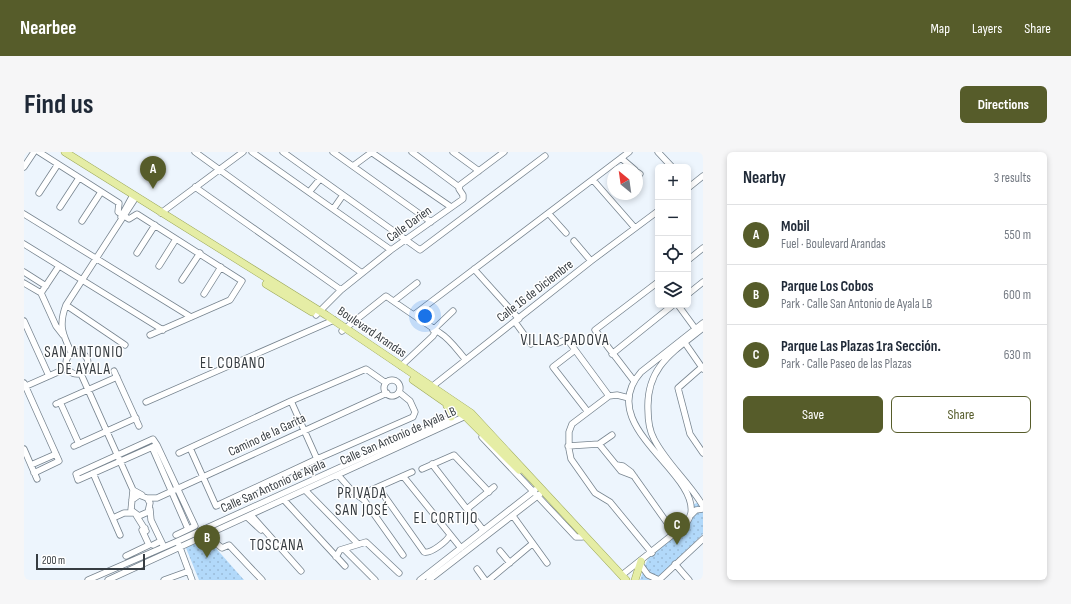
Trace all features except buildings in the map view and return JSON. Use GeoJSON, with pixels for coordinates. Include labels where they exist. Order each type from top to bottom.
{"type":"FeatureCollection","features":[{"type":"Feature","properties":{"kind":"main road","name":"Boulevard Arandas"},"geometry":{"type":"LineString","coordinates":[[61,152],[161,213],[281,291]]}},
{"type":"Feature","properties":{"kind":"main road","name":"Boulevard Arandas"},"geometry":{"type":"LineString","coordinates":[[65,152],[281,291],[401,366],[465,416],[624,578]]}},
{"type":"Feature","properties":{"kind":"main road","name":"Boulevard Arandas"},"geometry":{"type":"LineString","coordinates":[[343,329],[430,389],[446,404],[465,416],[624,578]]}},
{"type":"Feature","properties":{"kind":"main road"},"geometry":{"type":"LineString","coordinates":[[446,404],[451,410],[450,417]]}},
{"type":"Feature","properties":{"kind":"main road"},"geometry":{"type":"LineString","coordinates":[[635,580],[641,563]]}},
{"type":"Feature","properties":{"kind":"street"},"geometry":{"type":"LineString","coordinates":[[24,167],[34,152]]}},
{"type":"Feature","properties":{"kind":"street"},"geometry":{"type":"LineString","coordinates":[[39,152],[119,203],[120,206],[117,210],[122,217],[130,219],[137,214],[242,281],[230,300],[150,335]]}},
{"type":"Feature","properties":{"kind":"street"},"geometry":{"type":"LineString","coordinates":[[195,152],[362,273]]}},
{"type":"Feature","properties":{"kind":"street"},"geometry":{"type":"LineString","coordinates":[[161,213],[243,152]]}},
{"type":"Feature","properties":{"kind":"street"},"geometry":{"type":"LineString","coordinates":[[252,152],[310,191],[391,250]]}},
{"type":"Feature","properties":{"kind":"street"},"geometry":{"type":"LineString","coordinates":[[282,152],[290,155],[320,179],[406,238],[420,250],[545,156]]}},
{"type":"Feature","properties":{"kind":"street"},"geometry":{"type":"LineString","coordinates":[[333,152],[431,222]]}},
{"type":"Feature","properties":{"kind":"street"},"geometry":{"type":"LineString","coordinates":[[353,166],[372,152],[451,207]]}},
{"type":"Feature","properties":{"kind":"street"},"geometry":{"type":"LineString","coordinates":[[412,152],[459,187],[503,152]]}},
{"type":"Feature","properties":{"kind":"street"},"geometry":{"type":"LineString","coordinates":[[453,152],[480,171]]}},
{"type":"Feature","properties":{"kind":"street"},"geometry":{"type":"LineString","coordinates":[[414,314],[550,214],[629,152]]}},
{"type":"Feature","properties":{"kind":"street"},"geometry":{"type":"LineString","coordinates":[[658,152],[669,164]]}},
{"type":"Feature","properties":{"kind":"street"},"geometry":{"type":"LineString","coordinates":[[621,158],[628,164]]}},
{"type":"Feature","properties":{"kind":"street"},"geometry":{"type":"LineString","coordinates":[[40,193],[58,164]]}},
{"type":"Feature","properties":{"kind":"street"},"geometry":{"type":"LineString","coordinates":[[691,185],[703,176]]}},
{"type":"Feature","properties":{"kind":"street"},"geometry":{"type":"LineString","coordinates":[[60,207],[79,178]]}},
{"type":"Feature","properties":{"kind":"street"},"geometry":{"type":"LineString","coordinates":[[310,191],[320,179]]}},
{"type":"Feature","properties":{"kind":"street"},"geometry":{"type":"LineString","coordinates":[[593,180],[635,228]]}},
{"type":"Feature","properties":{"kind":"street","name":"Calle Darien"},"geometry":{"type":"LineString","coordinates":[[318,313],[341,290],[406,238],[463,199],[459,187]]}},
{"type":"Feature","properties":{"kind":"street"},"geometry":{"type":"LineString","coordinates":[[195,188],[341,290]]}},
{"type":"Feature","properties":{"kind":"street"},"geometry":{"type":"LineString","coordinates":[[82,221],[101,192]]}},
{"type":"Feature","properties":{"kind":"street"},"geometry":{"type":"LineString","coordinates":[[334,208],[343,195]]}},
{"type":"Feature","properties":{"kind":"street"},"geometry":{"type":"LineString","coordinates":[[63,335],[61,320],[66,305],[134,197]]}},
{"type":"Feature","properties":{"kind":"street","name":"Calle 16 de Diciembre"},"geometry":{"type":"LineString","coordinates":[[430,389],[591,261],[655,213]]}},
{"type":"Feature","properties":{"kind":"street"},"geometry":{"type":"LineString","coordinates":[[24,214],[191,317]]}},
{"type":"Feature","properties":{"kind":"street"},"geometry":{"type":"LineString","coordinates":[[550,214],[566,233]]}},
{"type":"Feature","properties":{"kind":"street"},"geometry":{"type":"LineString","coordinates":[[137,252],[155,225]]}},
{"type":"Feature","properties":{"kind":"street"},"geometry":{"type":"LineString","coordinates":[[159,266],[176,239]]}},
{"type":"Feature","properties":{"kind":"street"},"geometry":{"type":"LineString","coordinates":[[574,240],[591,261]]}},
{"type":"Feature","properties":{"kind":"street"},"geometry":{"type":"LineString","coordinates":[[24,244],[163,330]]}},
{"type":"Feature","properties":{"kind":"street"},"geometry":{"type":"LineString","coordinates":[[691,258],[703,248]]}},
{"type":"Feature","properties":{"kind":"street"},"geometry":{"type":"LineString","coordinates":[[182,280],[200,253]]}},
{"type":"Feature","properties":{"kind":"street"},"geometry":{"type":"LineString","coordinates":[[41,293],[58,266]]}},
{"type":"Feature","properties":{"kind":"street"},"geometry":{"type":"LineString","coordinates":[[204,294],[221,267]]}},
{"type":"Feature","properties":{"kind":"street"},"geometry":{"type":"LineString","coordinates":[[474,269],[517,320],[531,344]]}},
{"type":"Feature","properties":{"kind":"street"},"geometry":{"type":"LineString","coordinates":[[24,272],[46,286]]}},
{"type":"Feature","properties":{"kind":"street"},"geometry":{"type":"LineString","coordinates":[[691,292],[703,282]]}},
{"type":"Feature","properties":{"kind":"street"},"geometry":{"type":"LineString","coordinates":[[24,283],[41,293],[56,326],[63,335],[72,354]]}},
{"type":"Feature","properties":{"kind":"street"},"geometry":{"type":"LineString","coordinates":[[394,301],[417,284]]}},
{"type":"Feature","properties":{"kind":"street"},"geometry":{"type":"LineString","coordinates":[[634,381],[595,331],[655,284]]}},
{"type":"Feature","properties":{"kind":"street"},"geometry":{"type":"LineString","coordinates":[[343,329],[386,296],[442,334],[466,360]]}},
{"type":"Feature","properties":{"kind":"street"},"geometry":{"type":"LineString","coordinates":[[66,305],[125,345]]}},
{"type":"Feature","properties":{"kind":"street"},"geometry":{"type":"LineString","coordinates":[[612,354],[669,308]]}},
{"type":"Feature","properties":{"kind":"street"},"geometry":{"type":"LineString","coordinates":[[680,308],[697,331]]}},
{"type":"Feature","properties":{"kind":"street"},"geometry":{"type":"LineString","coordinates":[[401,366],[432,336],[434,330],[453,311]]}},
{"type":"Feature","properties":{"kind":"street"},"geometry":{"type":"LineString","coordinates":[[24,321],[49,376]]}},
{"type":"Feature","properties":{"kind":"street"},"geometry":{"type":"LineString","coordinates":[[146,402],[332,322]]}},
{"type":"Feature","properties":{"kind":"street"},"geometry":{"type":"LineString","coordinates":[[701,503],[654,439],[649,424],[647,393],[654,374],[668,356],[697,331],[703,323]]}},
{"type":"Feature","properties":{"kind":"street"},"geometry":{"type":"LineString","coordinates":[[691,515],[690,504],[684,488],[638,428],[634,420],[629,398],[634,381],[646,368],[703,328]]}},
{"type":"Feature","properties":{"kind":"street"},"geometry":{"type":"LineString","coordinates":[[558,343],[567,338],[609,396]]}},
{"type":"Feature","properties":{"kind":"street"},"geometry":{"type":"LineString","coordinates":[[684,343],[702,368],[678,388],[690,434],[703,453]]}},
{"type":"Feature","properties":{"kind":"street"},"geometry":{"type":"LineString","coordinates":[[575,350],[553,367],[588,412]]}},
{"type":"Feature","properties":{"kind":"street"},"geometry":{"type":"LineString","coordinates":[[81,353],[87,359],[87,367],[81,374],[70,372],[67,368],[66,362],[72,354],[81,353]]}},
{"type":"Feature","properties":{"kind":"street"},"geometry":{"type":"LineString","coordinates":[[24,449],[36,476],[60,461],[25,386],[67,368]]}},
{"type":"Feature","properties":{"kind":"street"},"geometry":{"type":"LineString","coordinates":[[646,368],[654,374]]}},
{"type":"Feature","properties":{"kind":"street"},"geometry":{"type":"LineString","coordinates":[[179,453],[291,401],[366,369],[386,383]]}},
{"type":"Feature","properties":{"kind":"street"},"geometry":{"type":"LineString","coordinates":[[114,371],[139,426]]}},
{"type":"Feature","properties":{"kind":"street"},"geometry":{"type":"LineString","coordinates":[[81,374],[133,490],[144,497],[150,508],[151,520],[164,547]]}},
{"type":"Feature","properties":{"kind":"street"},"geometry":{"type":"LineString","coordinates":[[117,377],[58,403],[76,445],[136,418]]}},
{"type":"Feature","properties":{"kind":"street"},"geometry":{"type":"LineString","coordinates":[[391,380],[396,381],[400,385],[399,392],[393,396],[387,393],[384,388],[386,383],[391,380]]}},
{"type":"Feature","properties":{"kind":"street"},"geometry":{"type":"LineString","coordinates":[[190,448],[216,506],[317,459],[413,417],[415,412],[410,401],[399,392]]}},
{"type":"Feature","properties":{"kind":"street","name":"Camino de la Garita"},"geometry":{"type":"LineString","coordinates":[[144,497],[157,498],[387,393]]}},
{"type":"Feature","properties":{"kind":"street"},"geometry":{"type":"LineString","coordinates":[[629,398],[617,395],[609,396],[588,412],[571,426],[568,446],[571,459],[596,493],[610,502],[652,553]]}},
{"type":"Feature","properties":{"kind":"street"},"geometry":{"type":"LineString","coordinates":[[291,401],[317,459]]}},
{"type":"Feature","properties":{"kind":"street","name":"Calle San Antonio de Ayala"},"geometry":{"type":"LineString","coordinates":[[88,580],[164,547],[177,538],[317,478],[351,466],[450,417],[465,416]]}},
{"type":"Feature","properties":{"kind":"street","name":"Calle San Antonio de Ayala LB"},"geometry":{"type":"LineString","coordinates":[[108,580],[120,578],[180,547],[338,475],[351,466],[465,416]]}},
{"type":"Feature","properties":{"kind":"street"},"geometry":{"type":"LineString","coordinates":[[638,428],[644,428],[649,424]]}},
{"type":"Feature","properties":{"kind":"street"},"geometry":{"type":"LineString","coordinates":[[568,446],[599,444],[612,435]]}},
{"type":"Feature","properties":{"kind":"street"},"geometry":{"type":"LineString","coordinates":[[154,446],[118,458],[76,474],[78,480],[93,473],[118,458],[153,439],[154,446],[175,490],[195,526],[188,529],[177,538],[192,580]]}},
{"type":"Feature","properties":{"kind":"street"},"geometry":{"type":"LineString","coordinates":[[599,444],[623,473],[634,476],[675,534]]}},
{"type":"Feature","properties":{"kind":"street"},"geometry":{"type":"LineString","coordinates":[[31,465],[56,454]]}},
{"type":"Feature","properties":{"kind":"street"},"geometry":{"type":"LineString","coordinates":[[422,469],[454,455],[489,492]]}},
{"type":"Feature","properties":{"kind":"street"},"geometry":{"type":"LineString","coordinates":[[432,464],[483,530]]}},
{"type":"Feature","properties":{"kind":"street"},"geometry":{"type":"LineString","coordinates":[[369,491],[412,472]]}},
{"type":"Feature","properties":{"kind":"street"},"geometry":{"type":"LineString","coordinates":[[93,473],[120,535]]}},
{"type":"Feature","properties":{"kind":"street"},"geometry":{"type":"LineString","coordinates":[[338,475],[354,493],[364,500],[403,555]]}},
{"type":"Feature","properties":{"kind":"street"},"geometry":{"type":"LineString","coordinates":[[403,476],[461,548]]}},
{"type":"Feature","properties":{"kind":"street"},"geometry":{"type":"LineString","coordinates":[[317,478],[319,484]]}},
{"type":"Feature","properties":{"kind":"street"},"geometry":{"type":"LineString","coordinates":[[378,487],[424,552],[431,551],[446,540],[450,534]]}},
{"type":"Feature","properties":{"kind":"street"},"geometry":{"type":"LineString","coordinates":[[467,509],[494,487]]}},
{"type":"Feature","properties":{"kind":"street"},"geometry":{"type":"LineString","coordinates":[[133,490],[131,503],[134,514],[145,528],[155,551]]}},
{"type":"Feature","properties":{"kind":"street"},"geometry":{"type":"LineString","coordinates":[[175,490],[188,529]]}},
{"type":"Feature","properties":{"kind":"street"},"geometry":{"type":"LineString","coordinates":[[305,490],[358,544]]}},
{"type":"Feature","properties":{"kind":"street"},"geometry":{"type":"LineString","coordinates":[[420,580],[435,572],[500,526],[513,516],[539,491]]}},
{"type":"Feature","properties":{"kind":"street"},"geometry":{"type":"LineString","coordinates":[[429,580],[435,572],[483,530],[539,491]]}},
{"type":"Feature","properties":{"kind":"street"},"geometry":{"type":"LineString","coordinates":[[624,578],[686,524],[701,503],[703,494]]}},
{"type":"Feature","properties":{"kind":"street"},"geometry":{"type":"LineString","coordinates":[[124,513],[136,496],[144,497]]}},
{"type":"Feature","properties":{"kind":"street","name":"Camino de la Garita"},"geometry":{"type":"LineString","coordinates":[[150,508],[157,498]]}},
{"type":"Feature","properties":{"kind":"street"},"geometry":{"type":"LineString","coordinates":[[284,500],[345,566]]}},
{"type":"Feature","properties":{"kind":"street"},"geometry":{"type":"LineString","coordinates":[[690,504],[701,503]]}},
{"type":"Feature","properties":{"kind":"street"},"geometry":{"type":"LineString","coordinates":[[113,518],[124,513],[146,514],[150,508]]}},
{"type":"Feature","properties":{"kind":"street"},"geometry":{"type":"LineString","coordinates":[[236,514],[239,521]]}},
{"type":"Feature","properties":{"kind":"street"},"geometry":{"type":"LineString","coordinates":[[249,516],[260,529],[263,530],[300,567],[301,571]]}},
{"type":"Feature","properties":{"kind":"street"},"geometry":{"type":"LineString","coordinates":[[513,516],[547,563]]}},
{"type":"Feature","properties":{"kind":"street"},"geometry":{"type":"LineString","coordinates":[[496,521],[500,526]]}},
{"type":"Feature","properties":{"kind":"street"},"geometry":{"type":"LineString","coordinates":[[126,556],[149,545],[142,530],[145,528]]}},
{"type":"Feature","properties":{"kind":"street"},"geometry":{"type":"LineString","coordinates":[[207,536],[222,548],[229,545],[240,560],[262,580]]}},
{"type":"Feature","properties":{"kind":"street"},"geometry":{"type":"LineString","coordinates":[[641,563],[645,573],[659,580],[703,539]]}},
{"type":"Feature","properties":{"kind":"street"},"geometry":{"type":"LineString","coordinates":[[153,545],[161,541]]}},
{"type":"Feature","properties":{"kind":"street"},"geometry":{"type":"LineString","coordinates":[[336,557],[339,551],[358,544],[369,543],[399,573]]}},
{"type":"Feature","properties":{"kind":"street"},"geometry":{"type":"LineString","coordinates":[[489,580],[532,544]]}},
{"type":"Feature","properties":{"kind":"street"},"geometry":{"type":"LineString","coordinates":[[344,549],[375,580]]}},
{"type":"Feature","properties":{"kind":"street"},"geometry":{"type":"LineString","coordinates":[[500,551],[510,563]]}},
{"type":"Feature","properties":{"kind":"street"},"geometry":{"type":"LineString","coordinates":[[675,564],[689,580]]}},
{"type":"Feature","properties":{"kind":"street"},"geometry":{"type":"LineString","coordinates":[[116,568],[120,578]]}},
{"type":"Feature","properties":{"kind":"street"},"geometry":{"type":"LineString","coordinates":[[477,569],[486,580]]}},
{"type":"Feature","properties":{"kind":"street"},"geometry":{"type":"LineString","coordinates":[[166,580],[189,571]]}},
{"type":"Feature","properties":{"kind":"street"},"geometry":{"type":"LineString","coordinates":[[252,571],[258,580]]}},
{"type":"Feature","properties":{"kind":"shaded area"},"geometry":{"type":"Polygon","coordinates":[[[699,502],[703,509],[703,534],[655,580],[640,580],[649,557],[683,530],[691,515],[692,505],[699,502]]]}},
{"type":"Feature","properties":{"kind":"shaded area"},"geometry":{"type":"Polygon","coordinates":[[[206,537],[244,580],[199,580],[186,548],[206,537]]]}},
{"type":"Feature","properties":{"kind":"place","name":"Mobil"},"geometry":{"type":"Point","coordinates":[153,189]}},
{"type":"Feature","properties":{"kind":"place","name":"Parque Las Plazas 1ra Sección."},"geometry":{"type":"Point","coordinates":[677,545]}},
{"type":"Feature","properties":{"kind":"place","name":"Parque Los Cobos"},"geometry":{"type":"Point","coordinates":[207,558]}},
{"type":"Feature","properties":{"kind":"district","name":"VILLAS PADOVA"},"geometry":{"type":"Point","coordinates":[565,340]}},
{"type":"Feature","properties":{"kind":"district","name":"SAN ANTONIO DE AYALA"},"geometry":{"type":"Point","coordinates":[84,360]}},
{"type":"Feature","properties":{"kind":"district","name":"EL COBANO"},"geometry":{"type":"Point","coordinates":[233,363]}},
{"type":"Feature","properties":{"kind":"district","name":"PRIVADA SAN JOSÉ"},"geometry":{"type":"Point","coordinates":[362,502]}},
{"type":"Feature","properties":{"kind":"district","name":"EL CORTIJO"},"geometry":{"type":"Point","coordinates":[446,518]}},
{"type":"Feature","properties":{"kind":"district","name":"TOSCANA"},"geometry":{"type":"Point","coordinates":[277,545]}}]}
